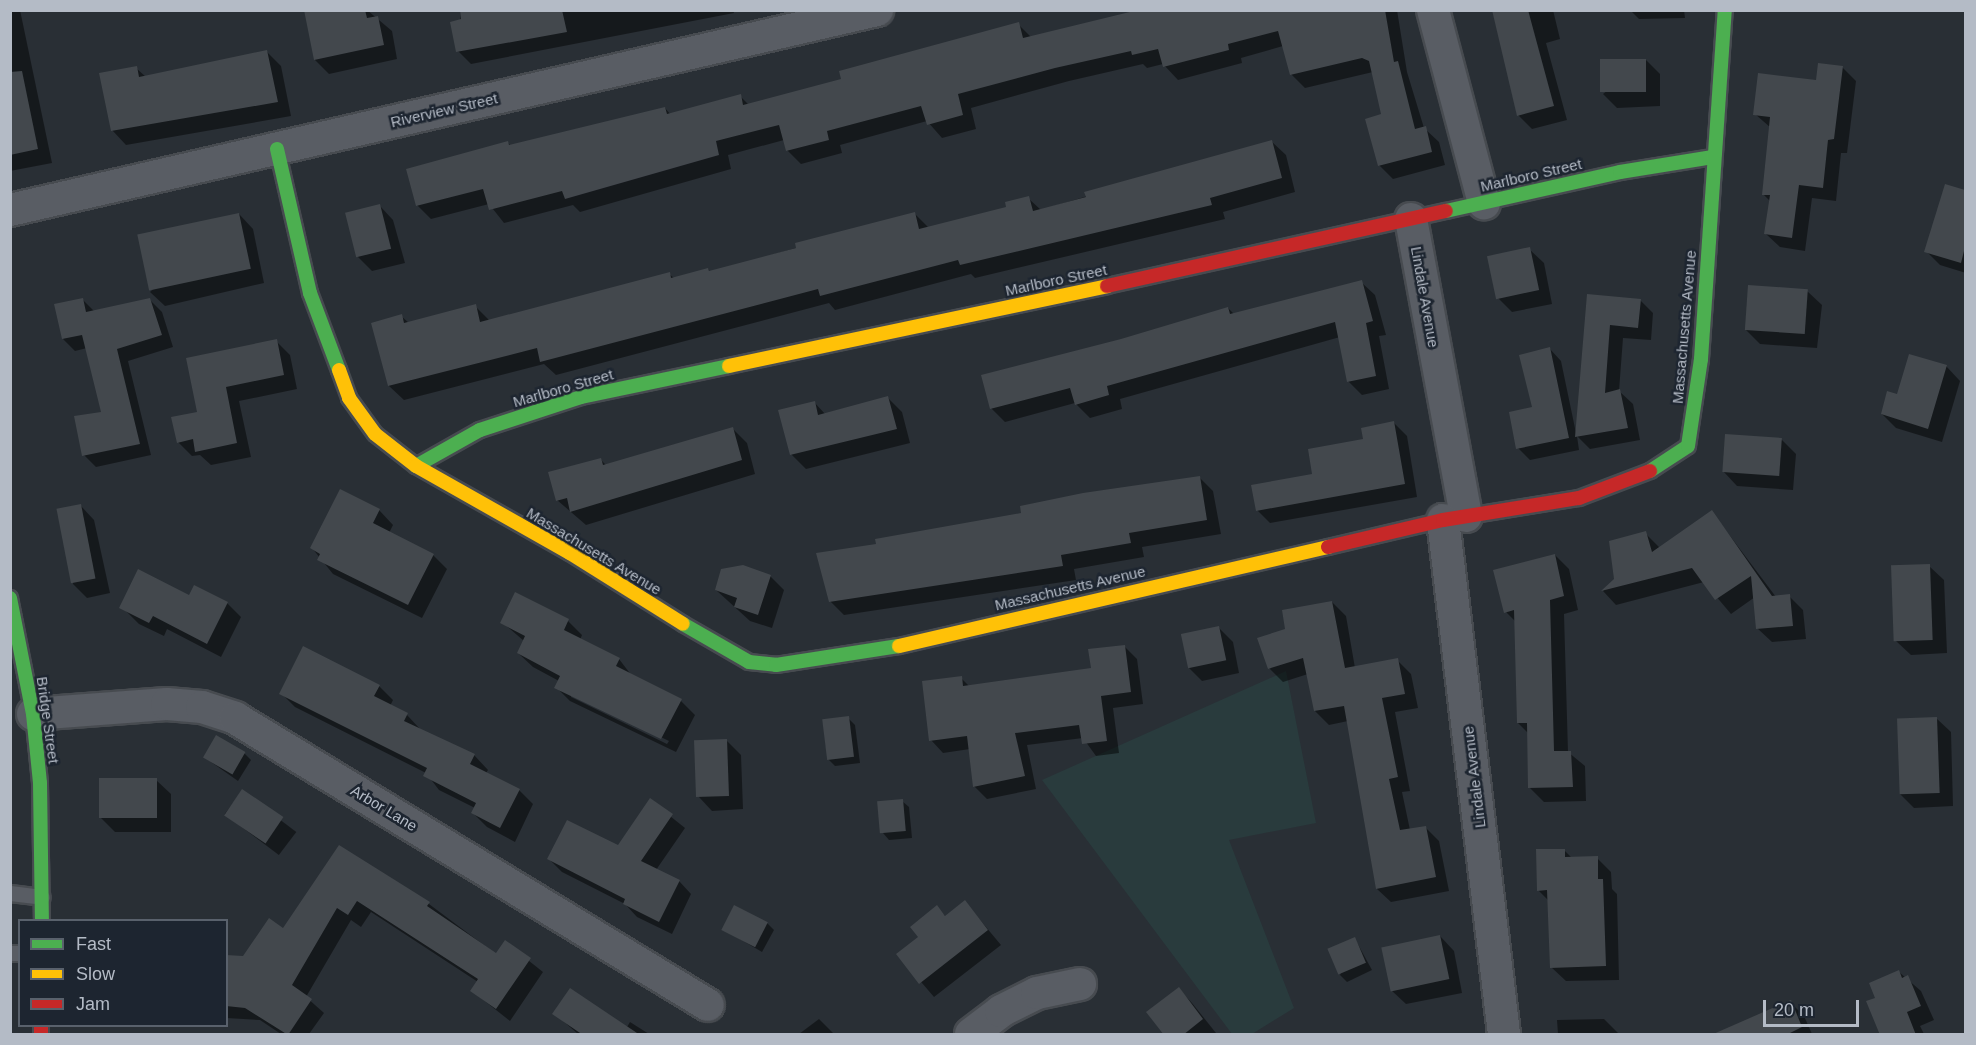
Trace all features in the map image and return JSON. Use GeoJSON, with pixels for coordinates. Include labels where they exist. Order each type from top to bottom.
{"type":"FeatureCollection","features":[{"type":"Feature","properties":{"kind":"street","name":"Riverview Street"},"geometry":{"type":"LineString","coordinates":[[10,210],[877,10]]}},
{"type":"Feature","properties":{"kind":"street"},"geometry":{"type":"LineString","coordinates":[[1433,10],[1484,203]]}},
{"type":"Feature","properties":{"kind":"street","name":"Massachusetts Avenue"},"geometry":{"type":"LineString","coordinates":[[276,149],[310,293],[348,399],[375,434],[416,466],[749,662],[776,665],[864,654],[1454,518],[1580,498],[1633,479],[1670,461],[1688,446],[1701,359],[1713,157],[1725,10]]}},
{"type":"Feature","properties":{"kind":"street","name":"Marlboro Street"},"geometry":{"type":"LineString","coordinates":[[416,466],[480,430],[581,397],[1214,264],[1620,172],[1713,157]]}},
{"type":"Feature","properties":{"kind":"street","name":"Lindale Avenue"},"geometry":{"type":"LineString","coordinates":[[1411,219],[1454,518],[1504,1035]]}},
{"type":"Feature","properties":{"kind":"street","name":"Bridge Street"},"geometry":{"type":"LineString","coordinates":[[10,598],[33,714],[40,783],[42,919]]}},
{"type":"Feature","properties":{"kind":"street","name":"Arbor Lane"},"geometry":{"type":"LineString","coordinates":[[33,714],[167,704],[202,707],[235,718],[708,1005]]}},
{"type":"Feature","properties":{"kind":"street"},"geometry":{"type":"LineString","coordinates":[[971,1035],[1001,1011],[1037,993],[1080,984]]}},
{"type":"Feature","properties":{"kind":"lane"},"geometry":{"type":"LineString","coordinates":[[10,893],[42,897]]}},
{"type":"Feature","properties":{"kind":"shaded area"},"geometry":{"type":"Polygon","coordinates":[[[1286,671],[1316,823],[1229,840],[1294,1008],[1252,1034],[1232,1034],[1042,780],[1286,671]]]}},
{"type":"Feature","properties":{"kind":"building"},"geometry":{"type":"Polygon","coordinates":[[[304,10],[365,10],[367,18],[378,16],[384,45],[314,60],[304,10]]]}},
{"type":"Feature","properties":{"kind":"building"},"geometry":{"type":"Polygon","coordinates":[[[460,10],[562,10],[567,32],[456,52],[450,22],[461,19],[460,10]]]}},
{"type":"Feature","properties":{"kind":"building"},"geometry":{"type":"Polygon","coordinates":[[[1138,10],[1385,10],[1394,62],[1398,61],[1415,129],[1426,126],[1432,152],[1378,166],[1365,119],[1381,114],[1369,61],[1362,58],[1290,75],[1278,31],[1228,44],[1229,50],[1163,67],[1158,49],[1132,55],[1131,51],[1055,68],[958,94],[963,115],[927,125],[921,106],[827,131],[829,140],[786,151],[779,125],[716,141],[719,155],[565,199],[562,191],[489,210],[483,189],[416,206],[406,169],[508,141],[509,145],[665,107],[667,114],[741,94],[743,105],[841,79],[839,71],[1019,22],[1023,38],[1138,10]]]}},
{"type":"Feature","properties":{"kind":"building"},"geometry":{"type":"Polygon","coordinates":[[[1492,10],[1528,10],[1554,106],[1517,116],[1492,10]]]}},
{"type":"Feature","properties":{"kind":"building"},"geometry":{"type":"Polygon","coordinates":[[[267,50],[278,102],[111,131],[99,73],[137,66],[139,77],[267,50]]]}},
{"type":"Feature","properties":{"kind":"building"},"geometry":{"type":"Polygon","coordinates":[[[1600,59],[1646,59],[1646,92],[1600,92],[1600,59]]]}},
{"type":"Feature","properties":{"kind":"building"},"geometry":{"type":"Polygon","coordinates":[[[1818,63],[1843,66],[1834,139],[1828,140],[1823,188],[1799,185],[1792,238],[1764,234],[1770,195],[1762,195],[1770,117],[1753,115],[1758,73],[1816,80],[1818,63]]]}},
{"type":"Feature","properties":{"kind":"building"},"geometry":{"type":"Polygon","coordinates":[[[22,71],[38,149],[10,155],[10,72],[22,71]]]}},
{"type":"Feature","properties":{"kind":"building"},"geometry":{"type":"Polygon","coordinates":[[[1272,140],[1282,178],[1210,198],[1212,205],[960,265],[958,260],[820,296],[818,289],[540,362],[537,348],[388,386],[371,323],[402,314],[404,323],[476,304],[480,322],[670,272],[671,278],[708,268],[709,271],[796,248],[795,243],[915,212],[919,229],[1006,207],[1005,202],[1029,196],[1033,211],[1086,197],[1084,192],[1272,140]]]}},
{"type":"Feature","properties":{"kind":"building"},"geometry":{"type":"Polygon","coordinates":[[[1945,184],[1965,190],[1965,247],[1961,263],[1924,252],[1945,184]]]}},
{"type":"Feature","properties":{"kind":"building"},"geometry":{"type":"Polygon","coordinates":[[[380,204],[391,249],[356,257],[345,213],[380,204]]]}},
{"type":"Feature","properties":{"kind":"building"},"geometry":{"type":"Polygon","coordinates":[[[239,213],[251,269],[149,290],[137,235],[239,213]]]}},
{"type":"Feature","properties":{"kind":"building"},"geometry":{"type":"Polygon","coordinates":[[[1530,247],[1539,290],[1496,299],[1487,256],[1530,247]]]}},
{"type":"Feature","properties":{"kind":"building"},"geometry":{"type":"Polygon","coordinates":[[[1362,280],[1373,321],[1366,323],[1376,376],[1347,382],[1335,322],[1107,386],[1109,395],[1075,405],[1070,388],[990,409],[981,375],[1121,339],[1228,307],[1230,314],[1362,280]]]}},
{"type":"Feature","properties":{"kind":"building"},"geometry":{"type":"Polygon","coordinates":[[[1748,285],[1808,289],[1805,334],[1745,330],[1748,285]]]}},
{"type":"Feature","properties":{"kind":"building"},"geometry":{"type":"Polygon","coordinates":[[[1587,294],[1641,299],[1638,328],[1610,325],[1605,393],[1620,389],[1628,428],[1575,437],[1587,294]]]}},
{"type":"Feature","properties":{"kind":"building"},"geometry":{"type":"Polygon","coordinates":[[[83,298],[86,312],[150,298],[162,335],[117,349],[140,444],[82,456],[74,416],[101,412],[82,335],[62,339],[54,304],[83,298]]]}},
{"type":"Feature","properties":{"kind":"building"},"geometry":{"type":"Polygon","coordinates":[[[277,339],[284,375],[226,387],[237,443],[195,452],[193,439],[177,443],[171,417],[197,412],[186,358],[277,339]]]}},
{"type":"Feature","properties":{"kind":"building"},"geometry":{"type":"Polygon","coordinates":[[[1550,347],[1569,438],[1516,449],[1509,412],[1532,407],[1519,355],[1550,347]]]}},
{"type":"Feature","properties":{"kind":"building"},"geometry":{"type":"Polygon","coordinates":[[[1909,354],[1947,365],[1928,429],[1881,414],[1887,391],[1897,394],[1909,354]]]}},
{"type":"Feature","properties":{"kind":"building"},"geometry":{"type":"Polygon","coordinates":[[[888,396],[897,429],[790,455],[778,410],[815,401],[818,415],[888,396]]]}},
{"type":"Feature","properties":{"kind":"building"},"geometry":{"type":"Polygon","coordinates":[[[1394,421],[1405,484],[1256,511],[1251,485],[1312,474],[1308,449],[1363,439],[1361,428],[1394,421]]]}},
{"type":"Feature","properties":{"kind":"building"},"geometry":{"type":"Polygon","coordinates":[[[733,427],[742,460],[570,512],[567,498],[556,501],[548,472],[601,458],[603,465],[733,427]]]}},
{"type":"Feature","properties":{"kind":"building"},"geometry":{"type":"Polygon","coordinates":[[[1725,434],[1782,438],[1779,476],[1722,472],[1725,434]]]}},
{"type":"Feature","properties":{"kind":"building"},"geometry":{"type":"Polygon","coordinates":[[[1200,476],[1207,520],[1129,533],[1131,543],[1061,555],[1063,566],[829,602],[816,553],[876,544],[875,539],[1021,513],[1020,506],[1083,493],[1200,476]]]}},
{"type":"Feature","properties":{"kind":"building"},"geometry":{"type":"Polygon","coordinates":[[[340,489],[380,509],[373,523],[434,554],[408,605],[317,560],[320,554],[310,548],[340,489]]]}},
{"type":"Feature","properties":{"kind":"building"},"geometry":{"type":"Polygon","coordinates":[[[81,504],[96,579],[71,583],[56,509],[81,504]]]}},
{"type":"Feature","properties":{"kind":"building"},"geometry":{"type":"Polygon","coordinates":[[[1712,510],[1772,596],[1790,594],[1793,626],[1756,629],[1751,576],[1715,600],[1692,568],[1601,591],[1614,579],[1609,541],[1646,531],[1652,552],[1712,510]]]}},
{"type":"Feature","properties":{"kind":"building"},"geometry":{"type":"Polygon","coordinates":[[[1555,554],[1564,596],[1550,600],[1554,751],[1571,751],[1573,787],[1528,788],[1527,723],[1517,723],[1514,610],[1504,613],[1493,570],[1555,554]]]}},
{"type":"Feature","properties":{"kind":"building"},"geometry":{"type":"Polygon","coordinates":[[[1930,564],[1933,640],[1894,641],[1891,565],[1930,564]]]}},
{"type":"Feature","properties":{"kind":"building"},"geometry":{"type":"Polygon","coordinates":[[[743,565],[771,575],[758,615],[734,607],[737,598],[715,590],[721,569],[743,565]]]}},
{"type":"Feature","properties":{"kind":"building"},"geometry":{"type":"Polygon","coordinates":[[[138,569],[189,595],[194,585],[228,602],[207,644],[153,616],[149,623],[119,608],[138,569]]]}},
{"type":"Feature","properties":{"kind":"building"},"geometry":{"type":"Polygon","coordinates":[[[515,592],[569,619],[564,630],[620,658],[616,666],[682,699],[661,739],[554,688],[560,676],[517,653],[525,636],[500,623],[515,592]]]}},
{"type":"Feature","properties":{"kind":"building"},"geometry":{"type":"Polygon","coordinates":[[[1332,601],[1345,668],[1398,658],[1405,694],[1382,698],[1398,777],[1389,779],[1400,830],[1426,826],[1436,877],[1376,889],[1344,706],[1314,711],[1303,658],[1268,669],[1257,638],[1285,629],[1282,610],[1332,601]]]}},
{"type":"Feature","properties":{"kind":"building"},"geometry":{"type":"Polygon","coordinates":[[[1219,626],[1226,660],[1188,668],[1181,634],[1219,626]]]}},
{"type":"Feature","properties":{"kind":"building"},"geometry":{"type":"Polygon","coordinates":[[[1125,645],[1131,692],[1101,696],[1107,741],[1082,744],[1079,725],[1015,733],[1025,776],[973,787],[967,736],[929,741],[922,681],[962,676],[963,686],[1091,668],[1088,649],[1125,645]]]}},
{"type":"Feature","properties":{"kind":"building"},"geometry":{"type":"Polygon","coordinates":[[[303,646],[380,685],[374,696],[408,713],[404,721],[475,754],[470,764],[520,789],[500,828],[471,813],[476,803],[423,776],[427,768],[279,694],[303,646]]]}},
{"type":"Feature","properties":{"kind":"building"},"geometry":{"type":"Polygon","coordinates":[[[849,716],[854,757],[827,760],[822,719],[849,716]]]}},
{"type":"Feature","properties":{"kind":"building"},"geometry":{"type":"Polygon","coordinates":[[[1937,717],[1940,793],[1900,794],[1897,718],[1937,717]]]}},
{"type":"Feature","properties":{"kind":"building"},"geometry":{"type":"Polygon","coordinates":[[[216,735],[245,752],[232,775],[203,758],[216,735]]]}},
{"type":"Feature","properties":{"kind":"building"},"geometry":{"type":"Polygon","coordinates":[[[727,739],[729,796],[696,797],[694,740],[727,739]]]}},
{"type":"Feature","properties":{"kind":"building"},"geometry":{"type":"Polygon","coordinates":[[[99,778],[157,778],[157,818],[99,818],[99,778]]]}},
{"type":"Feature","properties":{"kind":"building"},"geometry":{"type":"Polygon","coordinates":[[[242,789],[283,817],[266,843],[224,816],[242,789]]]}},
{"type":"Feature","properties":{"kind":"building"},"geometry":{"type":"Polygon","coordinates":[[[650,798],[673,814],[641,861],[680,880],[659,922],[623,904],[625,899],[547,859],[567,820],[618,845],[650,798]]]}},
{"type":"Feature","properties":{"kind":"building"},"geometry":{"type":"Polygon","coordinates":[[[903,799],[906,831],[880,833],[877,801],[903,799]]]}},
{"type":"Feature","properties":{"kind":"building"},"geometry":{"type":"Polygon","coordinates":[[[339,845],[430,902],[427,906],[496,953],[505,940],[531,958],[496,1009],[470,991],[478,979],[357,901],[348,915],[337,908],[292,985],[312,999],[288,1035],[245,1008],[228,1006],[228,955],[243,956],[269,918],[283,928],[339,845]]]}},
{"type":"Feature","properties":{"kind":"building"},"geometry":{"type":"Polygon","coordinates":[[[1536,849],[1565,849],[1565,857],[1598,856],[1598,879],[1603,879],[1606,966],[1550,968],[1547,890],[1537,891],[1536,849]]]}},
{"type":"Feature","properties":{"kind":"building"},"geometry":{"type":"Polygon","coordinates":[[[965,900],[988,930],[919,984],[896,954],[918,937],[910,927],[937,905],[945,916],[965,900]]]}},
{"type":"Feature","properties":{"kind":"building"},"geometry":{"type":"Polygon","coordinates":[[[734,905],[768,922],[755,947],[721,930],[734,905]]]}},
{"type":"Feature","properties":{"kind":"building"},"geometry":{"type":"Polygon","coordinates":[[[1440,935],[1449,979],[1391,991],[1381,947],[1440,935]]]}},
{"type":"Feature","properties":{"kind":"building"},"geometry":{"type":"Polygon","coordinates":[[[1355,937],[1366,963],[1338,974],[1327,949],[1355,937]]]}},
{"type":"Feature","properties":{"kind":"building"},"geometry":{"type":"Polygon","coordinates":[[[1899,970],[1902,978],[1908,975],[1921,1006],[1907,1012],[1916,1035],[1880,1035],[1866,1001],[1875,998],[1869,983],[1899,970]]]}},
{"type":"Feature","properties":{"kind":"building"},"geometry":{"type":"Polygon","coordinates":[[[1179,987],[1203,1019],[1183,1035],[1164,1035],[1146,1012],[1179,987]]]}},
{"type":"Feature","properties":{"kind":"building"},"geometry":{"type":"Polygon","coordinates":[[[570,988],[640,1035],[583,1035],[552,1014],[570,988]]]}},
{"type":"Feature","properties":{"kind":"building"},"geometry":{"type":"Polygon","coordinates":[[[1791,1000],[1802,1027],[1786,1035],[1711,1035],[1791,1000]]]}},
{"type":"Feature","properties":{"kind":"traffic: fast"},"geometry":{"type":"LineString","coordinates":[[1650,471],[1688,446],[1701,359],[1725,10]]}},
{"type":"Feature","properties":{"kind":"traffic: fast"},"geometry":{"type":"LineString","coordinates":[[277,149],[310,293],[339,370]]}},
{"type":"Feature","properties":{"kind":"traffic: fast"},"geometry":{"type":"LineString","coordinates":[[1446,211],[1620,172],[1713,157]]}},
{"type":"Feature","properties":{"kind":"traffic: fast"},"geometry":{"type":"LineString","coordinates":[[416,466],[480,430],[581,397],[729,366]]}},
{"type":"Feature","properties":{"kind":"traffic: fast"},"geometry":{"type":"LineString","coordinates":[[10,598],[33,714],[40,783],[42,919]]}},
{"type":"Feature","properties":{"kind":"traffic: fast"},"geometry":{"type":"LineString","coordinates":[[683,624],[749,662],[776,665],[899,646]]}},
{"type":"Feature","properties":{"kind":"traffic: slow"},"geometry":{"type":"LineString","coordinates":[[729,366],[1107,286]]}},
{"type":"Feature","properties":{"kind":"traffic: slow"},"geometry":{"type":"LineString","coordinates":[[339,370],[349,398],[375,434],[416,466],[570,553],[683,624]]}},
{"type":"Feature","properties":{"kind":"traffic: slow"},"geometry":{"type":"LineString","coordinates":[[899,646],[1328,547]]}},
{"type":"Feature","properties":{"kind":"traffic: jam"},"geometry":{"type":"LineString","coordinates":[[1107,286],[1446,211]]}},
{"type":"Feature","properties":{"kind":"traffic: jam"},"geometry":{"type":"LineString","coordinates":[[1328,547],[1443,520],[1579,498],[1650,471]]}},
{"type":"Feature","properties":{"kind":"traffic: jam"},"geometry":{"type":"LineString","coordinates":[[41,1027],[41,1034]]}}]}
